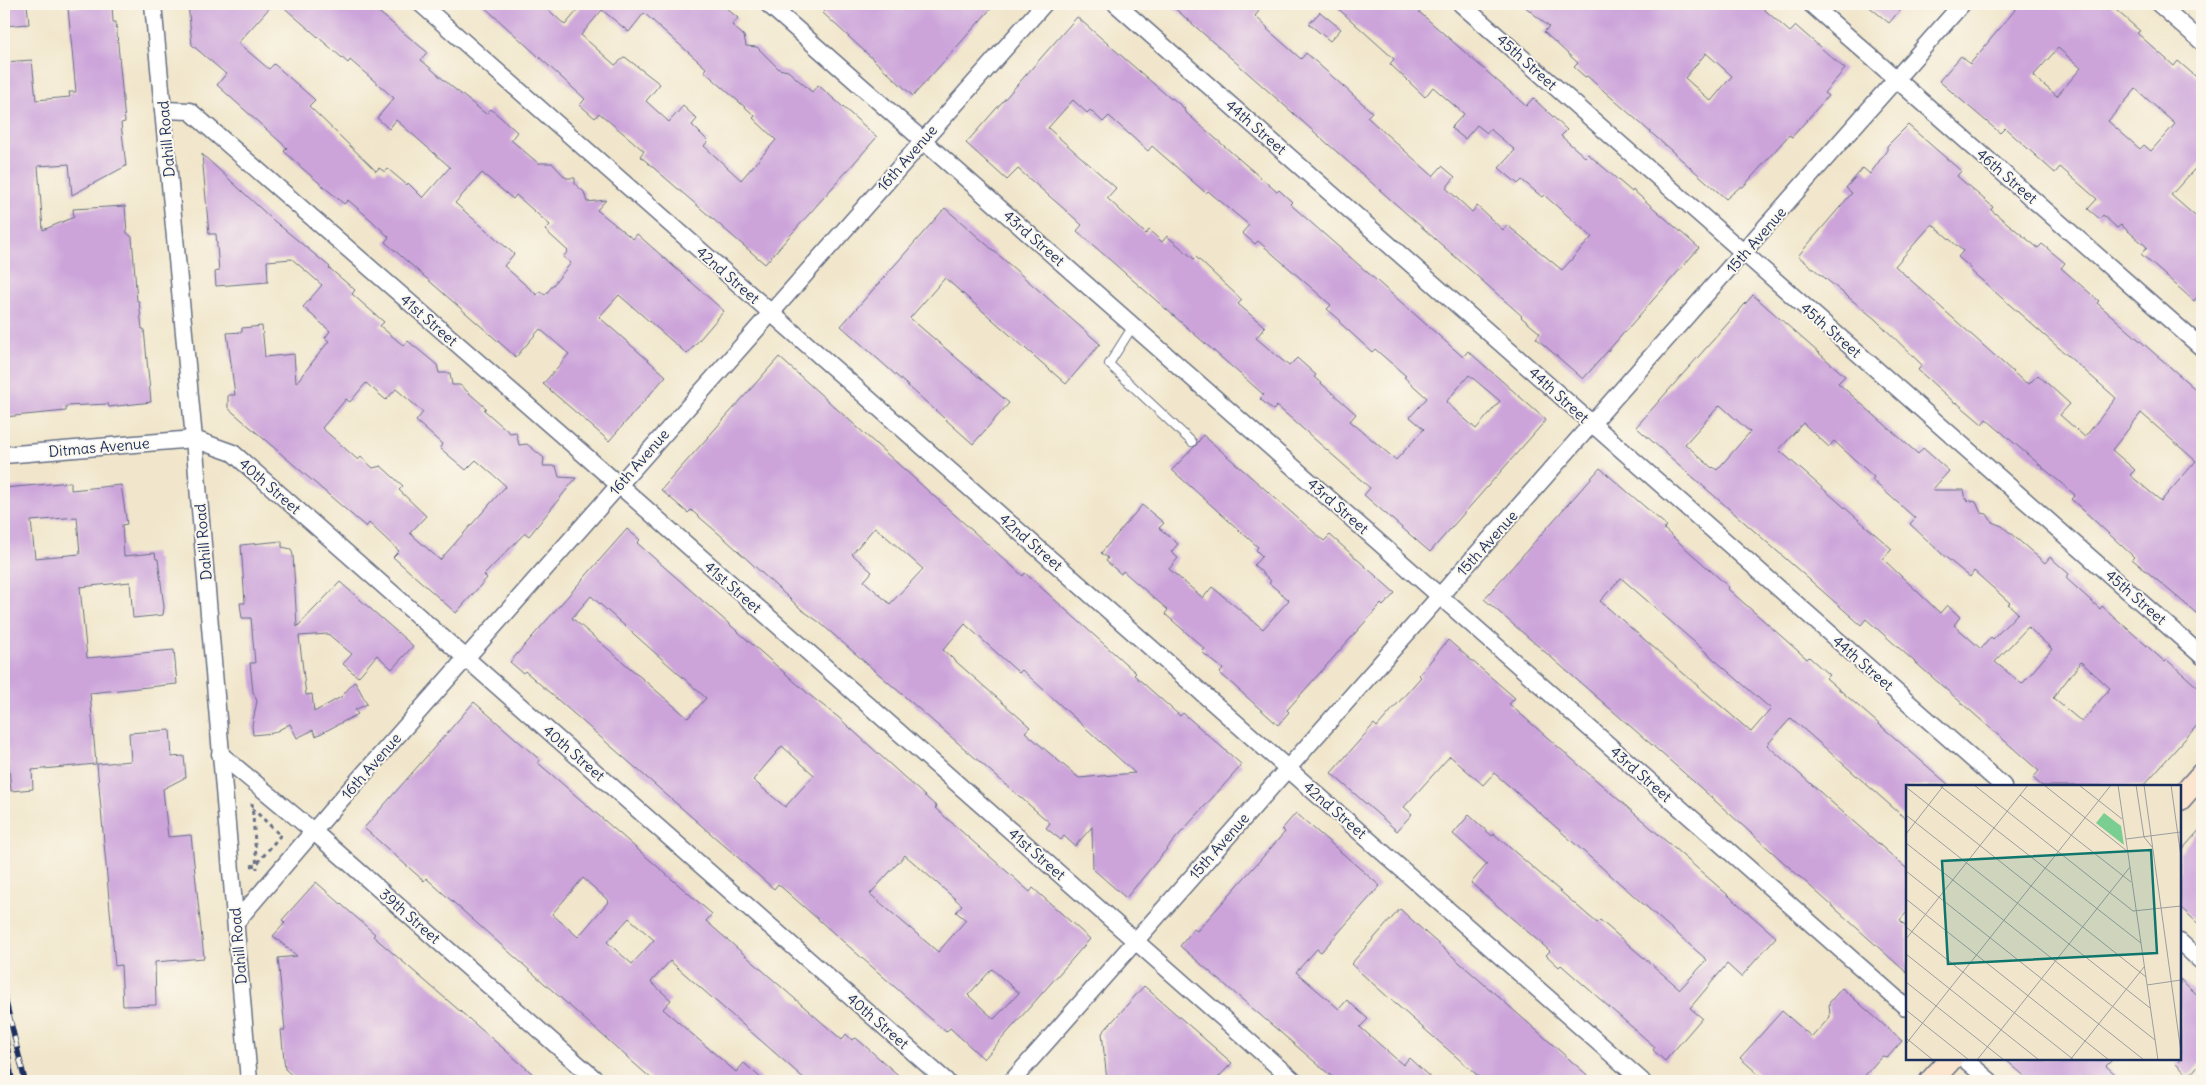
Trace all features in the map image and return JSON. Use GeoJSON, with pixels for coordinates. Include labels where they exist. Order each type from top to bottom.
{"type":"FeatureCollection","features":[{"type":"Feature","properties":{"kind":"main road"},"geometry":{"type":"LineString","coordinates":[[2181,798],[2202,774]]}},
{"type":"Feature","properties":{"kind":"main road"},"geometry":{"type":"LineString","coordinates":[[1931,1081],[1950,1060]]}},
{"type":"Feature","properties":{"kind":"street","name":"Dahill Road"},"geometry":{"type":"LineString","coordinates":[[153,4],[194,439],[250,1081]]}},
{"type":"Feature","properties":{"kind":"street","name":"42nd Street"},"geometry":{"type":"LineString","coordinates":[[421,4],[1642,1081]]}},
{"type":"Feature","properties":{"kind":"street","name":"43rd Street"},"geometry":{"type":"LineString","coordinates":[[768,4],[1906,1007]]}},
{"type":"Feature","properties":{"kind":"street","name":"16th Avenue"},"geometry":{"type":"LineString","coordinates":[[236,922],[466,658],[1044,4]]}},
{"type":"Feature","properties":{"kind":"street","name":"44th Street"},"geometry":{"type":"LineString","coordinates":[[1116,4],[2002,785]]}},
{"type":"Feature","properties":{"kind":"street","name":"45th Street"},"geometry":{"type":"LineString","coordinates":[[1461,4],[2202,656]]}},
{"type":"Feature","properties":{"kind":"street","name":"46th Street"},"geometry":{"type":"LineString","coordinates":[[1811,4],[2202,348]]}},
{"type":"Feature","properties":{"kind":"street","name":"15th Avenue"},"geometry":{"type":"LineString","coordinates":[[1012,1081],[1744,254],[1962,4]]}},
{"type":"Feature","properties":{"kind":"street"},"geometry":{"type":"LineString","coordinates":[[2159,4],[2202,42]]}},
{"type":"Feature","properties":{"kind":"street","name":"41st Street"},"geometry":{"type":"LineString","coordinates":[[164,110],[190,111],[1294,1081]]}},
{"type":"Feature","properties":{"kind":"street","name":"Ditmas Avenue"},"geometry":{"type":"LineString","coordinates":[[4,454],[194,439]]}},
{"type":"Feature","properties":{"kind":"street","name":"40th Street"},"geometry":{"type":"LineString","coordinates":[[194,439],[233,453],[946,1081]]}},
{"type":"Feature","properties":{"kind":"street","name":"39th Street"},"geometry":{"type":"LineString","coordinates":[[220,754],[314,832],[597,1081]]}},
{"type":"Feature","properties":{"kind":"street"},"geometry":{"type":"LineString","coordinates":[[2181,943],[2202,962]]}},
{"type":"Feature","properties":{"kind":"street"},"geometry":{"type":"LineString","coordinates":[[1965,1060],[1990,1081]]}},
{"type":"Feature","properties":{"kind":"lane"},"geometry":{"type":"LineString","coordinates":[[1133,326],[1109,364],[1192,442]]}},
{"type":"Feature","properties":{"kind":"path"},"geometry":{"type":"LineString","coordinates":[[252,802],[256,865],[258,870]]}},
{"type":"Feature","properties":{"kind":"path"},"geometry":{"type":"LineString","coordinates":[[251,866],[256,865],[282,835],[252,808]]}},
{"type":"Feature","properties":{"kind":"building"},"geometry":{"type":"Polygon","coordinates":[[[4,4],[27,4],[29,24],[4,26],[4,4]]]}},
{"type":"Feature","properties":{"kind":"building"},"geometry":{"type":"Polygon","coordinates":[[[89,4],[112,4],[113,22],[116,22],[125,122],[121,123],[126,166],[72,195],[69,164],[38,166],[43,230],[74,217],[73,209],[125,206],[127,233],[132,237],[137,301],[139,301],[142,329],[144,329],[151,402],[109,407],[108,404],[66,406],[66,411],[4,417],[4,62],[32,60],[36,100],[70,97],[69,92],[76,92],[68,8],[89,6],[89,4]]]}},
{"type":"Feature","properties":{"kind":"building"},"geometry":{"type":"Polygon","coordinates":[[[188,4],[273,4],[238,43],[269,69],[274,64],[315,100],[309,106],[376,171],[379,168],[385,172],[388,169],[407,185],[408,183],[423,198],[450,167],[396,120],[389,129],[377,118],[394,98],[350,60],[348,63],[280,4],[369,4],[427,52],[421,60],[452,87],[486,114],[491,109],[517,132],[511,140],[538,163],[552,163],[566,178],[575,178],[575,184],[584,192],[587,202],[606,200],[597,210],[633,239],[637,234],[724,311],[687,354],[619,295],[599,317],[666,376],[609,441],[543,384],[569,354],[540,329],[516,357],[385,242],[389,237],[370,219],[348,200],[344,204],[284,151],[287,148],[217,85],[226,74],[192,45],[188,4]],[[482,173],[455,203],[514,254],[504,266],[537,295],[540,291],[545,295],[571,263],[563,257],[568,251],[545,230],[550,225],[516,195],[513,199],[482,173]]]}},
{"type":"Feature","properties":{"kind":"building"},"geometry":{"type":"Polygon","coordinates":[[[481,4],[542,4],[565,25],[583,4],[721,4],[738,18],[732,25],[744,36],[746,46],[757,47],[779,69],[788,71],[812,92],[818,85],[877,137],[765,264],[640,156],[644,151],[629,138],[599,113],[595,118],[580,105],[585,99],[481,4]],[[602,10],[581,35],[615,65],[625,57],[660,84],[646,101],[669,122],[683,106],[697,119],[692,125],[708,141],[704,146],[741,180],[776,140],[753,118],[755,116],[704,71],[706,68],[644,13],[629,32],[602,10]]]}},
{"type":"Feature","properties":{"kind":"building"},"geometry":{"type":"Polygon","coordinates":[[[831,4],[995,4],[913,96],[823,13],[831,4]]]}},
{"type":"Feature","properties":{"kind":"building"},"geometry":{"type":"Polygon","coordinates":[[[1170,4],[1251,4],[1259,11],[1255,16],[1267,29],[1301,59],[1306,53],[1372,112],[1367,117],[1433,176],[1442,166],[1455,177],[1446,188],[1472,212],[1477,206],[1503,230],[1507,225],[1562,270],[1592,237],[1544,195],[1542,197],[1522,180],[1518,184],[1499,168],[1515,150],[1490,129],[1487,133],[1477,125],[1465,139],[1451,128],[1464,114],[1433,87],[1425,97],[1390,64],[1394,59],[1333,4],[1410,4],[1526,106],[1533,98],[1567,130],[1561,136],[1585,157],[1588,154],[1632,192],[1633,190],[1699,248],[1583,379],[1536,338],[1540,333],[1522,316],[1170,4]]]}},
{"type":"Feature","properties":{"kind":"building"},"geometry":{"type":"Polygon","coordinates":[[[1522,4],[1758,4],[1790,32],[1796,26],[1845,69],[1824,93],[1828,96],[1792,137],[1789,135],[1743,187],[1740,187],[1726,199],[1587,76],[1585,77],[1574,67],[1578,63],[1544,32],[1549,27],[1522,4]],[[1706,53],[1685,78],[1711,101],[1732,76],[1706,53]]]}},
{"type":"Feature","properties":{"kind":"building"},"geometry":{"type":"Polygon","coordinates":[[[1866,4],[1905,4],[1889,23],[1866,4]]]}},
{"type":"Feature","properties":{"kind":"building"},"geometry":{"type":"Polygon","coordinates":[[[2020,4],[2109,4],[2140,31],[2137,33],[2174,66],[2178,61],[2202,82],[2202,161],[2171,195],[2202,222],[2202,291],[2194,301],[2141,254],[2147,247],[2121,225],[2117,228],[2103,215],[2100,219],[2088,209],[2097,199],[2060,167],[2055,173],[2005,128],[2000,133],[1939,81],[1961,56],[1970,64],[2020,4]],[[2058,48],[2033,76],[2057,96],[2081,68],[2058,48]],[[2136,89],[2108,121],[2140,149],[2144,145],[2151,151],[2175,124],[2136,89]]]}},
{"type":"Feature","properties":{"kind":"building"},"geometry":{"type":"Polygon","coordinates":[[[1320,12],[1341,29],[1330,41],[1309,24],[1320,12]]]}},
{"type":"Feature","properties":{"kind":"building"},"geometry":{"type":"Polygon","coordinates":[[[1077,17],[1185,109],[1184,111],[1277,192],[1279,190],[1292,202],[1290,204],[1463,357],[1468,351],[1546,420],[1430,552],[1364,495],[1370,488],[1277,406],[1273,410],[1260,399],[1264,395],[1077,231],[1082,225],[1070,214],[1018,169],[1007,180],[966,143],[1077,17]],[[1073,100],[1048,128],[1116,188],[1107,198],[1146,234],[1149,230],[1162,242],[1167,236],[1194,259],[1196,257],[1242,300],[1238,304],[1265,327],[1256,338],[1289,366],[1297,358],[1316,375],[1314,377],[1356,414],[1350,421],[1396,460],[1424,429],[1410,417],[1427,398],[1404,377],[1406,376],[1375,349],[1372,352],[1339,322],[1340,320],[1327,309],[1331,305],[1258,241],[1255,244],[1242,233],[1249,225],[1208,191],[1206,193],[1152,146],[1148,151],[1109,116],[1103,122],[1090,110],[1087,113],[1073,100]],[[1469,375],[1446,402],[1476,429],[1500,401],[1469,375]]]}},
{"type":"Feature","properties":{"kind":"building"},"geometry":{"type":"Polygon","coordinates":[[[1908,125],[1961,171],[1957,176],[1993,207],[1991,210],[2038,248],[2042,244],[2065,263],[2061,268],[2099,301],[2097,303],[2202,395],[2202,618],[2132,559],[2134,557],[2071,499],[2075,495],[1986,419],[1982,424],[1955,403],[1918,370],[1922,365],[1875,319],[1798,256],[1852,193],[1846,188],[1863,168],[1870,174],[1887,150],[1887,146],[1908,125]],[[1932,224],[1895,266],[2023,381],[2029,384],[2038,375],[2070,404],[2060,415],[2085,437],[2116,398],[1970,270],[1971,268],[1958,257],[1963,251],[1932,224]],[[2141,413],[2112,450],[2135,470],[2130,475],[2161,501],[2196,461],[2141,413]]]}},
{"type":"Feature","properties":{"kind":"building"},"geometry":{"type":"Polygon","coordinates":[[[202,154],[273,220],[355,290],[352,294],[384,322],[380,326],[404,346],[408,341],[437,365],[439,373],[450,373],[452,385],[460,385],[510,433],[516,432],[519,445],[527,444],[544,458],[543,466],[556,466],[559,477],[576,478],[529,536],[525,533],[484,575],[487,578],[456,613],[393,557],[399,551],[369,523],[366,527],[228,408],[228,395],[235,395],[227,333],[242,332],[242,328],[262,326],[265,357],[294,354],[296,383],[329,341],[325,338],[330,331],[303,307],[322,285],[292,259],[267,261],[268,282],[216,286],[215,272],[219,271],[216,234],[209,234],[202,154]],[[366,383],[350,402],[346,399],[322,428],[358,460],[361,457],[373,468],[381,466],[403,486],[399,490],[426,516],[410,533],[440,560],[506,486],[476,460],[466,470],[440,448],[442,444],[416,421],[423,412],[396,389],[386,400],[366,383]]]}},
{"type":"Feature","properties":{"kind":"building"},"geometry":{"type":"Polygon","coordinates":[[[945,208],[1100,344],[1066,384],[945,278],[910,318],[1009,403],[973,444],[841,326],[945,208]]]}},
{"type":"Feature","properties":{"kind":"building"},"geometry":{"type":"Polygon","coordinates":[[[1753,295],[1845,376],[1838,383],[1918,454],[1923,448],[1949,471],[1932,490],[1964,490],[1966,500],[1976,502],[1981,513],[1987,514],[1992,522],[2002,526],[2045,563],[2050,557],[2069,574],[2066,578],[2100,609],[2102,606],[2165,662],[2167,660],[2202,691],[2202,720],[2144,785],[2041,785],[2033,778],[2039,771],[1866,619],[1861,625],[1636,427],[1753,295]],[[1720,405],[1685,444],[1712,468],[1717,470],[1750,432],[1720,405]],[[1803,423],[1779,450],[1892,549],[1883,559],[1940,613],[1947,605],[1960,617],[1954,625],[1981,649],[1991,637],[1993,639],[2018,613],[2008,604],[2010,603],[1974,571],[1970,577],[1943,555],[1910,524],[1915,518],[1872,480],[1874,477],[1834,441],[1829,447],[1803,423]],[[2028,627],[1995,662],[2022,684],[2052,649],[2028,627]],[[2081,662],[2053,698],[2082,722],[2110,688],[2081,662]]]}},
{"type":"Feature","properties":{"kind":"building"},"geometry":{"type":"Polygon","coordinates":[[[779,357],[1023,576],[1025,573],[1136,673],[1134,675],[1180,716],[1183,713],[1242,765],[1176,838],[1126,898],[1093,869],[1092,827],[1075,846],[1064,836],[1061,840],[1046,828],[1050,823],[819,622],[802,610],[725,539],[691,510],[688,513],[661,490],[779,357]],[[875,527],[852,554],[872,572],[864,581],[890,604],[923,569],[875,527]],[[965,624],[943,650],[1030,727],[1025,732],[1079,778],[1135,773],[1022,670],[1019,673],[965,624]]]}},
{"type":"Feature","properties":{"kind":"building"},"geometry":{"type":"Polygon","coordinates":[[[1203,435],[1324,541],[1330,535],[1395,593],[1383,606],[1381,604],[1287,710],[1289,712],[1278,725],[1220,673],[1223,669],[1202,652],[1205,649],[1165,614],[1168,610],[1123,571],[1121,574],[1106,561],[1108,558],[1101,553],[1142,505],[1164,523],[1159,528],[1178,544],[1171,552],[1178,558],[1169,569],[1203,598],[1212,587],[1263,629],[1289,600],[1269,583],[1271,581],[1254,565],[1262,556],[1256,550],[1258,547],[1172,470],[1203,435]]]}},
{"type":"Feature","properties":{"kind":"building"},"geometry":{"type":"Polygon","coordinates":[[[1600,468],[1667,526],[1664,529],[1729,587],[1728,589],[1807,659],[1809,657],[1829,675],[1826,678],[1949,785],[1906,785],[1906,819],[1791,718],[1767,745],[1906,868],[1906,913],[1900,920],[1906,926],[1906,972],[1683,772],[1484,599],[1600,468]],[[1621,578],[1600,601],[1751,732],[1771,709],[1621,578]]]}},
{"type":"Feature","properties":{"kind":"building"},"geometry":{"type":"Polygon","coordinates":[[[71,482],[71,490],[121,485],[127,524],[122,525],[124,556],[155,553],[156,559],[158,559],[164,607],[163,615],[133,618],[130,582],[80,587],[87,658],[174,650],[177,684],[90,693],[96,764],[32,770],[33,789],[11,791],[4,711],[4,488],[71,482]],[[77,517],[31,521],[35,558],[80,554],[77,517]]]}},
{"type":"Feature","properties":{"kind":"building"},"geometry":{"type":"Polygon","coordinates":[[[627,529],[640,540],[637,543],[812,697],[838,717],[937,807],[935,808],[1030,892],[1033,888],[1090,939],[984,1059],[950,1028],[946,1032],[778,884],[774,889],[525,671],[523,673],[510,662],[627,529]],[[591,596],[572,618],[688,718],[706,698],[591,596]],[[782,746],[753,780],[785,807],[814,775],[782,746]],[[905,855],[870,894],[938,952],[966,920],[956,912],[962,905],[905,855]],[[992,969],[968,995],[994,1019],[1019,993],[992,969]]]}},
{"type":"Feature","properties":{"kind":"building"},"geometry":{"type":"Polygon","coordinates":[[[282,541],[282,547],[291,549],[293,555],[297,627],[340,582],[413,646],[392,669],[377,655],[358,677],[343,664],[352,654],[328,634],[299,636],[306,695],[312,694],[314,712],[341,697],[355,681],[367,704],[355,710],[358,714],[316,736],[313,730],[297,738],[290,724],[273,733],[253,735],[252,726],[257,701],[253,692],[250,663],[255,663],[251,618],[242,618],[240,603],[245,603],[241,545],[282,541]]]}},
{"type":"Feature","properties":{"kind":"building"},"geometry":{"type":"Polygon","coordinates":[[[1448,640],[1515,698],[1509,704],[1776,937],[1741,977],[1727,964],[1690,1008],[1702,1018],[1665,1061],[1653,1050],[1655,1047],[1561,965],[1559,967],[1546,955],[1550,951],[1471,883],[1487,864],[1453,834],[1469,815],[1492,836],[1494,834],[1597,923],[1600,920],[1680,989],[1707,960],[1508,785],[1494,773],[1483,785],[1450,756],[1404,807],[1412,814],[1397,831],[1331,773],[1374,724],[1377,727],[1421,677],[1419,675],[1448,640]]]}},
{"type":"Feature","properties":{"kind":"building"},"geometry":{"type":"Polygon","coordinates":[[[474,702],[540,760],[538,763],[712,914],[706,921],[842,1040],[846,1034],[852,1040],[856,1038],[905,1081],[855,1081],[847,1074],[841,1081],[807,1081],[670,961],[651,982],[671,1000],[663,1009],[736,1072],[744,1063],[764,1081],[654,1081],[426,878],[424,881],[364,828],[474,702]],[[583,878],[552,914],[578,937],[609,901],[583,878]],[[629,918],[607,942],[632,964],[654,940],[629,918]]]}},
{"type":"Feature","properties":{"kind":"building"},"geometry":{"type":"Polygon","coordinates":[[[170,730],[172,757],[184,756],[186,777],[163,789],[168,837],[191,835],[204,958],[155,962],[156,1005],[123,1006],[121,965],[115,966],[97,764],[131,761],[129,733],[170,730]]]}},
{"type":"Feature","properties":{"kind":"building"},"geometry":{"type":"Polygon","coordinates":[[[1296,813],[1380,886],[1321,952],[1317,949],[1296,972],[1339,1009],[1347,1000],[1368,1019],[1360,1027],[1403,1065],[1409,1058],[1434,1081],[1337,1081],[1180,946],[1194,929],[1197,931],[1285,832],[1282,829],[1296,813]]]}},
{"type":"Feature","properties":{"kind":"building"},"geometry":{"type":"Polygon","coordinates":[[[2202,827],[2202,927],[2181,908],[2181,851],[2202,827]]]}},
{"type":"Feature","properties":{"kind":"building"},"geometry":{"type":"Polygon","coordinates":[[[316,882],[375,934],[373,936],[541,1081],[298,1081],[285,1069],[281,1030],[285,1030],[278,958],[297,956],[273,936],[285,923],[282,920],[316,882]]]}},
{"type":"Feature","properties":{"kind":"building"},"geometry":{"type":"Polygon","coordinates":[[[1400,909],[1594,1081],[1484,1081],[1390,999],[1351,964],[1400,909]]]}},
{"type":"Feature","properties":{"kind":"building"},"geometry":{"type":"Polygon","coordinates":[[[2181,980],[2202,999],[2202,1061],[2189,1076],[2176,1064],[2181,1060],[2181,980]]]}},
{"type":"Feature","properties":{"kind":"building"},"geometry":{"type":"Polygon","coordinates":[[[1144,986],[1232,1063],[1215,1081],[1107,1081],[1102,1033],[1144,986]]]}},
{"type":"Feature","properties":{"kind":"building"},"geometry":{"type":"Polygon","coordinates":[[[1842,988],[1902,1041],[1888,1057],[1882,1056],[1860,1081],[1766,1081],[1740,1058],[1782,1011],[1812,1037],[1830,1017],[1829,1003],[1842,988]]]}},
{"type":"Feature","properties":{"kind":"building"},"geometry":{"type":"Polygon","coordinates":[[[2006,1060],[2112,1060],[2106,1066],[2123,1081],[2030,1081],[2006,1060]]]}},
{"type":"Feature","properties":{"kind":"railway"},"geometry":{"type":"LineString","coordinates":[[4,994],[25,1081]]}},
{"type":"Feature","properties":{"kind":"railway"},"geometry":{"type":"LineString","coordinates":[[6,1037],[12,1081]]}}]}
